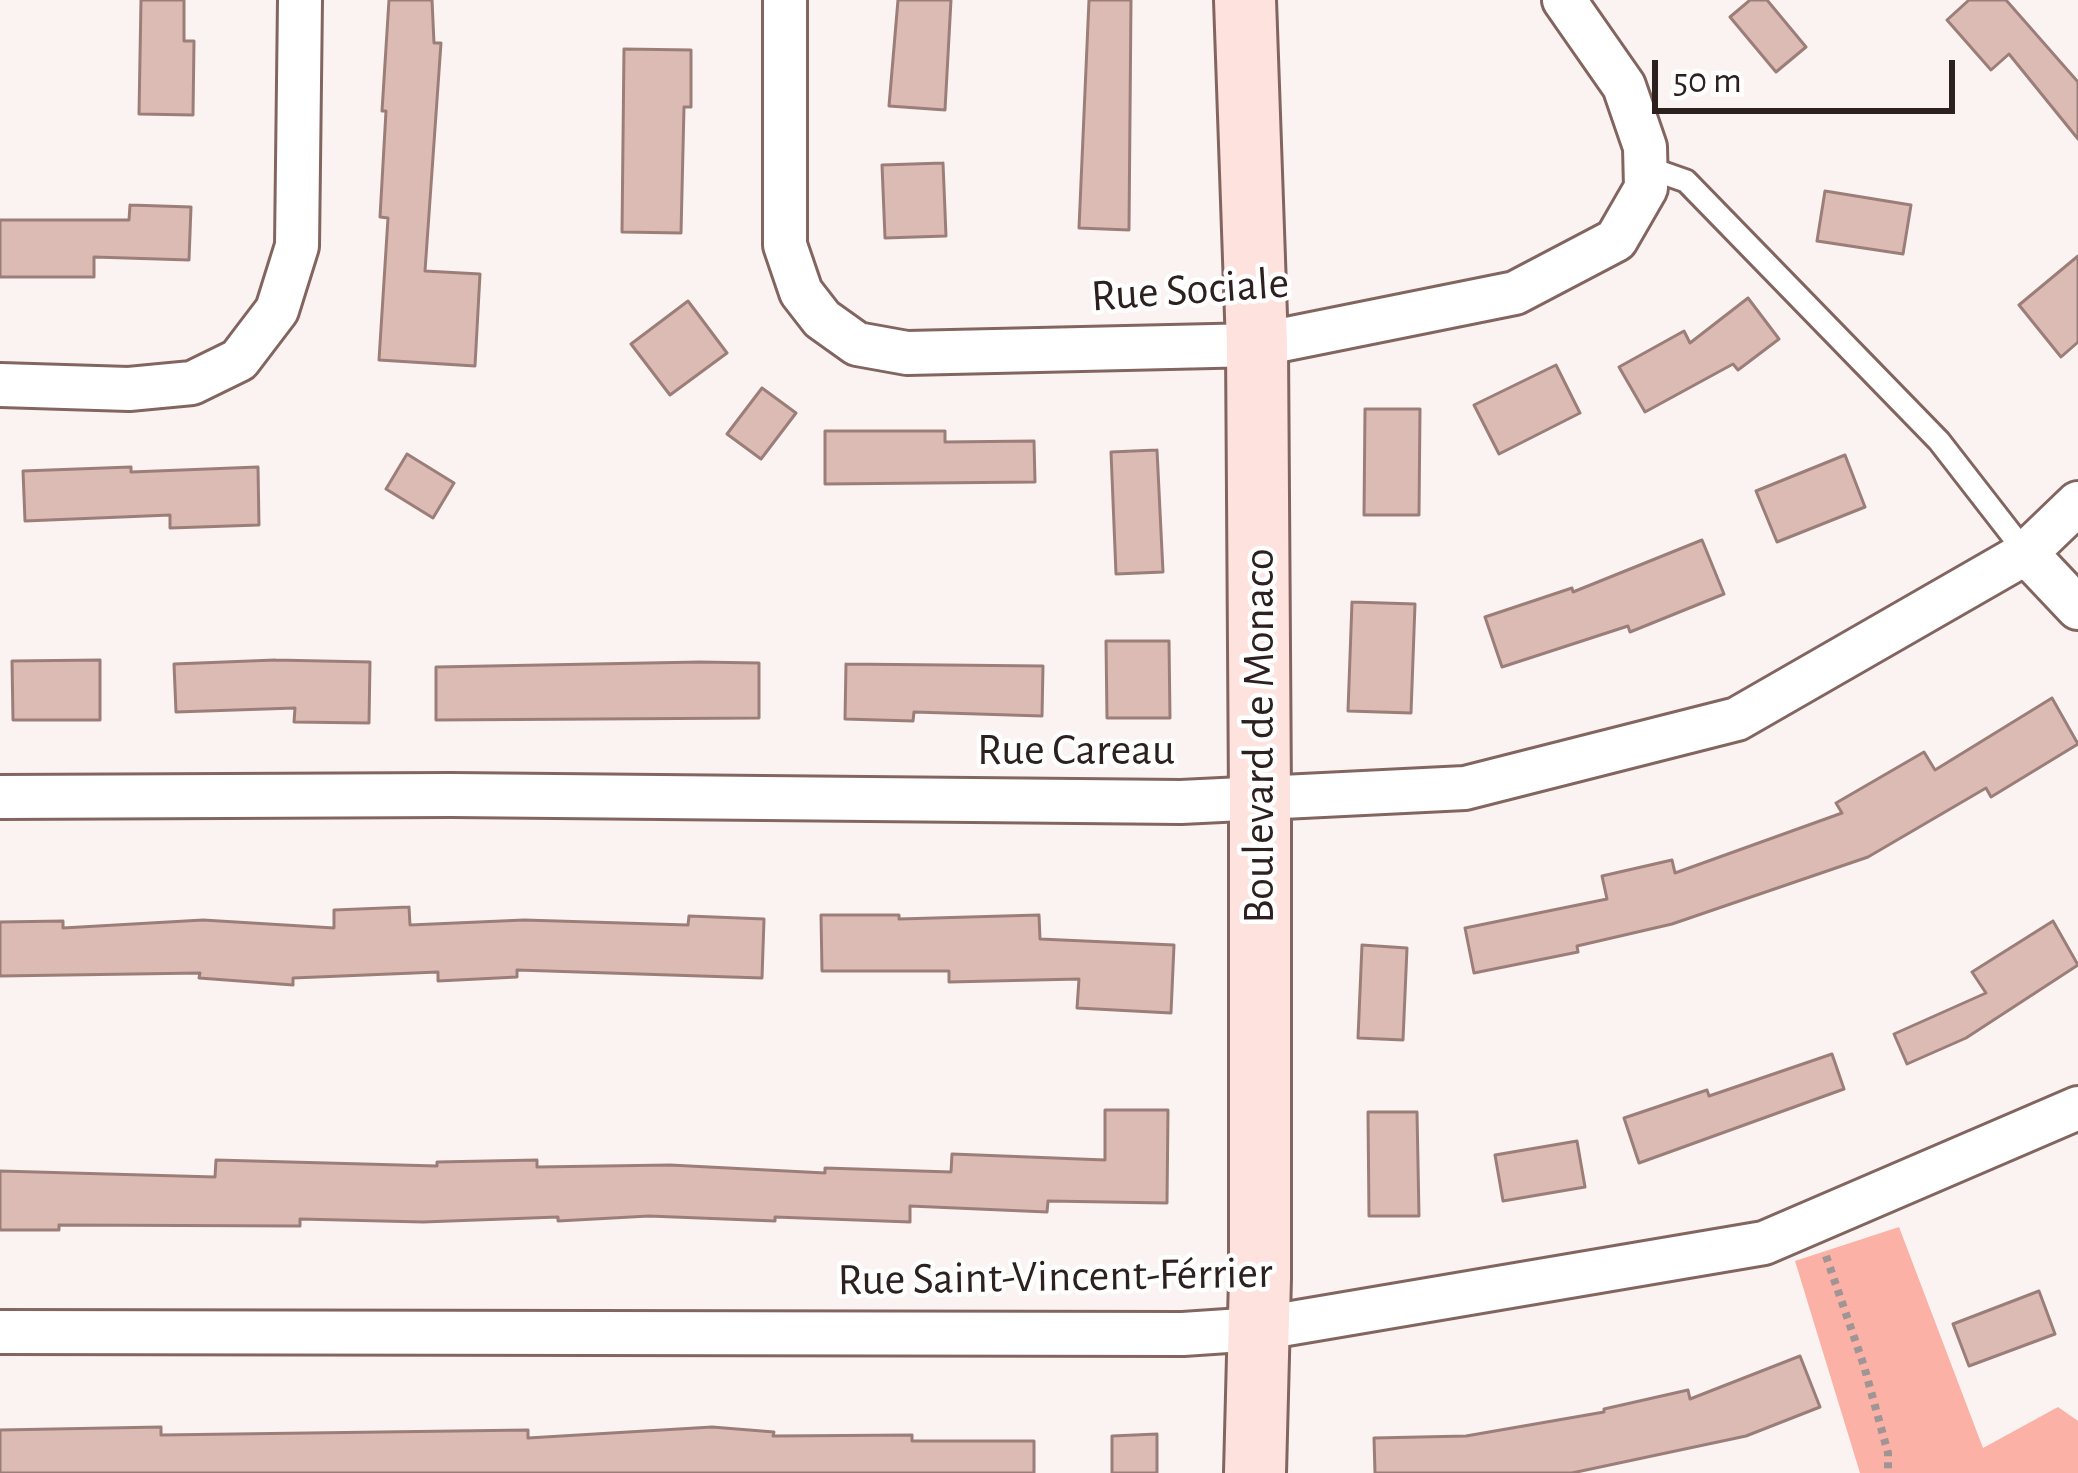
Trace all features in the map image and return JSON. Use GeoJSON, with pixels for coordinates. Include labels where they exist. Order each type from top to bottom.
{"type":"FeatureCollection","features":[{"type":"Feature","properties":{"kind":"street"},"geometry":{"type":"LineString","coordinates":[[0,385],[192,383],[239,359],[277,310],[297,246],[300,0]]}},
{"type":"Feature","properties":{"kind":"street","name":"Rue Sociale"},"geometry":{"type":"LineString","coordinates":[[785,0],[785,244],[800,292],[822,319],[857,344],[907,353],[1256,345],[1515,292],[1616,240],[1646,188],[1646,167]]}},
{"type":"Feature","properties":{"kind":"street","name":"Boulevard de Monaco"},"geometry":{"type":"LineString","coordinates":[[1245,0],[1256,345],[1261,797],[1255,1473]]}},
{"type":"Feature","properties":{"kind":"street"},"geometry":{"type":"LineString","coordinates":[[1564,0],[1624,86],[1645,147],[1646,167]]}},
{"type":"Feature","properties":{"kind":"street","name":"Rue Careau"},"geometry":{"type":"LineString","coordinates":[[0,797],[451,795],[1181,802],[1465,788],[1737,719],[2026,553],[2078,503]]}},
{"type":"Feature","properties":{"kind":"street"},"geometry":{"type":"LineString","coordinates":[[2026,553],[2078,608]]}},
{"type":"Feature","properties":{"kind":"street","name":"Rue Saint-Vincent-Férrier"},"geometry":{"type":"LineString","coordinates":[[0,1332],[1184,1334],[1257,1329],[1764,1243],[2078,1108]]}},
{"type":"Feature","properties":{"kind":"lane"},"geometry":{"type":"LineString","coordinates":[[1646,167],[1685,181],[1939,441],[2026,553]]}},
{"type":"Feature","properties":{"kind":"path"},"geometry":{"type":"LineString","coordinates":[[1818,1221],[1864,1366],[1888,1453],[1888,1473]]}},
{"type":"Feature","properties":{"kind":"shaded area"},"geometry":{"type":"Polygon","coordinates":[[[1899,1227],[1983,1448],[2058,1407],[2078,1421],[2078,1473],[1860,1473],[1795,1261],[1899,1227]]]}},
{"type":"Feature","properties":{"kind":"building"},"geometry":{"type":"Polygon","coordinates":[[[141,0],[184,0],[184,41],[194,41],[193,115],[139,114],[141,0]]]}},
{"type":"Feature","properties":{"kind":"building"},"geometry":{"type":"Polygon","coordinates":[[[389,0],[432,0],[434,43],[441,43],[425,271],[480,274],[475,366],[379,360],[388,218],[380,217],[389,0]]]}},
{"type":"Feature","properties":{"kind":"building"},"geometry":{"type":"Polygon","coordinates":[[[898,0],[951,0],[945,110],[889,106],[898,0]]]}},
{"type":"Feature","properties":{"kind":"building"},"geometry":{"type":"Polygon","coordinates":[[[1089,0],[1131,0],[1129,230],[1079,228],[1089,0]]]}},
{"type":"Feature","properties":{"kind":"building"},"geometry":{"type":"Polygon","coordinates":[[[1750,0],[1767,0],[1806,47],[1776,72],[1730,17],[1750,0]]]}},
{"type":"Feature","properties":{"kind":"building"},"geometry":{"type":"Polygon","coordinates":[[[1969,0],[2006,0],[2078,82],[2078,139],[2009,54],[1991,70],[1947,20],[1969,0]]]}},
{"type":"Feature","properties":{"kind":"building"},"geometry":{"type":"Polygon","coordinates":[[[624,49],[691,50],[691,107],[684,107],[681,233],[622,232],[624,49]]]}},
{"type":"Feature","properties":{"kind":"building"},"geometry":{"type":"Polygon","coordinates":[[[943,163],[946,236],[885,238],[882,165],[943,163]]]}},
{"type":"Feature","properties":{"kind":"building"},"geometry":{"type":"Polygon","coordinates":[[[1825,191],[1911,205],[1903,254],[1817,241],[1825,191]]]}},
{"type":"Feature","properties":{"kind":"building"},"geometry":{"type":"Polygon","coordinates":[[[130,205],[191,207],[189,260],[94,257],[94,277],[0,277],[0,220],[129,220],[130,205]]]}},
{"type":"Feature","properties":{"kind":"building"},"geometry":{"type":"Polygon","coordinates":[[[2078,256],[2078,342],[2061,357],[2019,305],[2078,256]]]}},
{"type":"Feature","properties":{"kind":"building"},"geometry":{"type":"Polygon","coordinates":[[[1748,298],[1779,339],[1738,370],[1733,364],[1645,412],[1619,367],[1684,331],[1690,343],[1748,298]]]}},
{"type":"Feature","properties":{"kind":"building"},"geometry":{"type":"Polygon","coordinates":[[[688,301],[727,353],[670,395],[631,344],[688,301]]]}},
{"type":"Feature","properties":{"kind":"building"},"geometry":{"type":"Polygon","coordinates":[[[1556,365],[1580,413],[1499,454],[1474,405],[1556,365]]]}},
{"type":"Feature","properties":{"kind":"building"},"geometry":{"type":"Polygon","coordinates":[[[762,388],[796,413],[761,459],[727,434],[762,388]]]}},
{"type":"Feature","properties":{"kind":"building"},"geometry":{"type":"Polygon","coordinates":[[[1365,409],[1420,409],[1419,515],[1364,515],[1365,409]]]}},
{"type":"Feature","properties":{"kind":"building"},"geometry":{"type":"Polygon","coordinates":[[[825,431],[945,431],[945,442],[1034,441],[1035,482],[825,484],[825,431]]]}},
{"type":"Feature","properties":{"kind":"building"},"geometry":{"type":"Polygon","coordinates":[[[1157,450],[1163,572],[1116,574],[1111,452],[1157,450]]]}},
{"type":"Feature","properties":{"kind":"building"},"geometry":{"type":"Polygon","coordinates":[[[407,454],[454,483],[433,518],[386,489],[407,454]]]}},
{"type":"Feature","properties":{"kind":"building"},"geometry":{"type":"Polygon","coordinates":[[[1845,455],[1865,507],[1777,542],[1756,491],[1845,455]]]}},
{"type":"Feature","properties":{"kind":"building"},"geometry":{"type":"Polygon","coordinates":[[[131,467],[131,472],[258,467],[259,525],[170,528],[170,515],[25,521],[23,471],[131,467]]]}},
{"type":"Feature","properties":{"kind":"building"},"geometry":{"type":"Polygon","coordinates":[[[1702,540],[1724,594],[1630,632],[1628,626],[1502,667],[1485,617],[1572,588],[1573,592],[1702,540]]]}},
{"type":"Feature","properties":{"kind":"building"},"geometry":{"type":"Polygon","coordinates":[[[1352,602],[1415,604],[1411,713],[1348,711],[1352,602]]]}},
{"type":"Feature","properties":{"kind":"building"},"geometry":{"type":"Polygon","coordinates":[[[1106,641],[1169,641],[1170,718],[1107,718],[1106,641]]]}},
{"type":"Feature","properties":{"kind":"building"},"geometry":{"type":"Polygon","coordinates":[[[100,660],[100,720],[13,720],[12,661],[100,660]]]}},
{"type":"Feature","properties":{"kind":"building"},"geometry":{"type":"Polygon","coordinates":[[[370,662],[369,723],[294,722],[295,708],[176,712],[174,664],[370,662]]]}},
{"type":"Feature","properties":{"kind":"building"},"geometry":{"type":"Polygon","coordinates":[[[759,663],[759,718],[436,720],[436,667],[759,663]]]}},
{"type":"Feature","properties":{"kind":"building"},"geometry":{"type":"Polygon","coordinates":[[[846,664],[1043,666],[1042,716],[914,712],[913,721],[845,719],[846,664]]]}},
{"type":"Feature","properties":{"kind":"building"},"geometry":{"type":"Polygon","coordinates":[[[2052,698],[2078,744],[1991,797],[1986,788],[1868,857],[1672,924],[1577,946],[1578,952],[1474,973],[1465,928],[1607,899],[1602,876],[1672,860],[1675,873],[1842,813],[1836,803],[1924,752],[1935,770],[2052,698]]]}},
{"type":"Feature","properties":{"kind":"building"},"geometry":{"type":"Polygon","coordinates":[[[409,907],[410,925],[524,920],[688,925],[689,916],[764,919],[762,978],[517,970],[517,977],[438,981],[438,972],[293,978],[293,985],[199,978],[200,973],[0,976],[0,922],[63,921],[63,928],[203,920],[334,928],[334,910],[409,907]]]}},
{"type":"Feature","properties":{"kind":"building"},"geometry":{"type":"Polygon","coordinates":[[[821,915],[899,915],[899,919],[1039,915],[1040,939],[1174,945],[1171,1013],[1077,1008],[1079,979],[949,982],[949,971],[822,971],[821,915]]]}},
{"type":"Feature","properties":{"kind":"building"},"geometry":{"type":"Polygon","coordinates":[[[2053,921],[2078,965],[1966,1038],[1907,1064],[1894,1034],[1986,993],[1972,972],[2053,921]]]}},
{"type":"Feature","properties":{"kind":"building"},"geometry":{"type":"Polygon","coordinates":[[[1362,945],[1407,948],[1403,1040],[1358,1038],[1362,945]]]}},
{"type":"Feature","properties":{"kind":"building"},"geometry":{"type":"Polygon","coordinates":[[[1832,1054],[1844,1089],[1639,1163],[1624,1118],[1707,1090],[1709,1096],[1832,1054]]]}},
{"type":"Feature","properties":{"kind":"building"},"geometry":{"type":"Polygon","coordinates":[[[1105,1110],[1168,1110],[1167,1203],[1048,1201],[1047,1212],[910,1206],[910,1222],[649,1216],[558,1221],[558,1217],[423,1222],[300,1219],[300,1226],[59,1225],[59,1230],[0,1230],[0,1171],[215,1177],[216,1160],[437,1166],[437,1162],[537,1160],[537,1167],[670,1165],[825,1173],[825,1168],[951,1172],[952,1154],[1105,1160],[1105,1110]]]}},
{"type":"Feature","properties":{"kind":"building"},"geometry":{"type":"Polygon","coordinates":[[[1368,1112],[1417,1112],[1419,1216],[1369,1216],[1368,1112]]]}},
{"type":"Feature","properties":{"kind":"building"},"geometry":{"type":"Polygon","coordinates":[[[1577,1141],[1585,1187],[1503,1201],[1495,1155],[1577,1141]]]}},
{"type":"Feature","properties":{"kind":"building"},"geometry":{"type":"Polygon","coordinates":[[[2039,1291],[2055,1334],[1969,1366],[1953,1324],[2039,1291]]]}},
{"type":"Feature","properties":{"kind":"building"},"geometry":{"type":"Polygon","coordinates":[[[1800,1356],[1820,1407],[1746,1436],[1572,1473],[1375,1473],[1374,1438],[1466,1436],[1604,1412],[1688,1390],[1690,1399],[1800,1356]]]}},
{"type":"Feature","properties":{"kind":"building"},"geometry":{"type":"Polygon","coordinates":[[[161,1427],[161,1435],[528,1430],[528,1438],[712,1427],[774,1432],[773,1436],[912,1435],[912,1441],[1034,1441],[1034,1473],[0,1473],[0,1430],[161,1427]]]}},
{"type":"Feature","properties":{"kind":"building"},"geometry":{"type":"Polygon","coordinates":[[[1157,1434],[1157,1473],[1112,1473],[1112,1436],[1157,1434]]]}}]}
